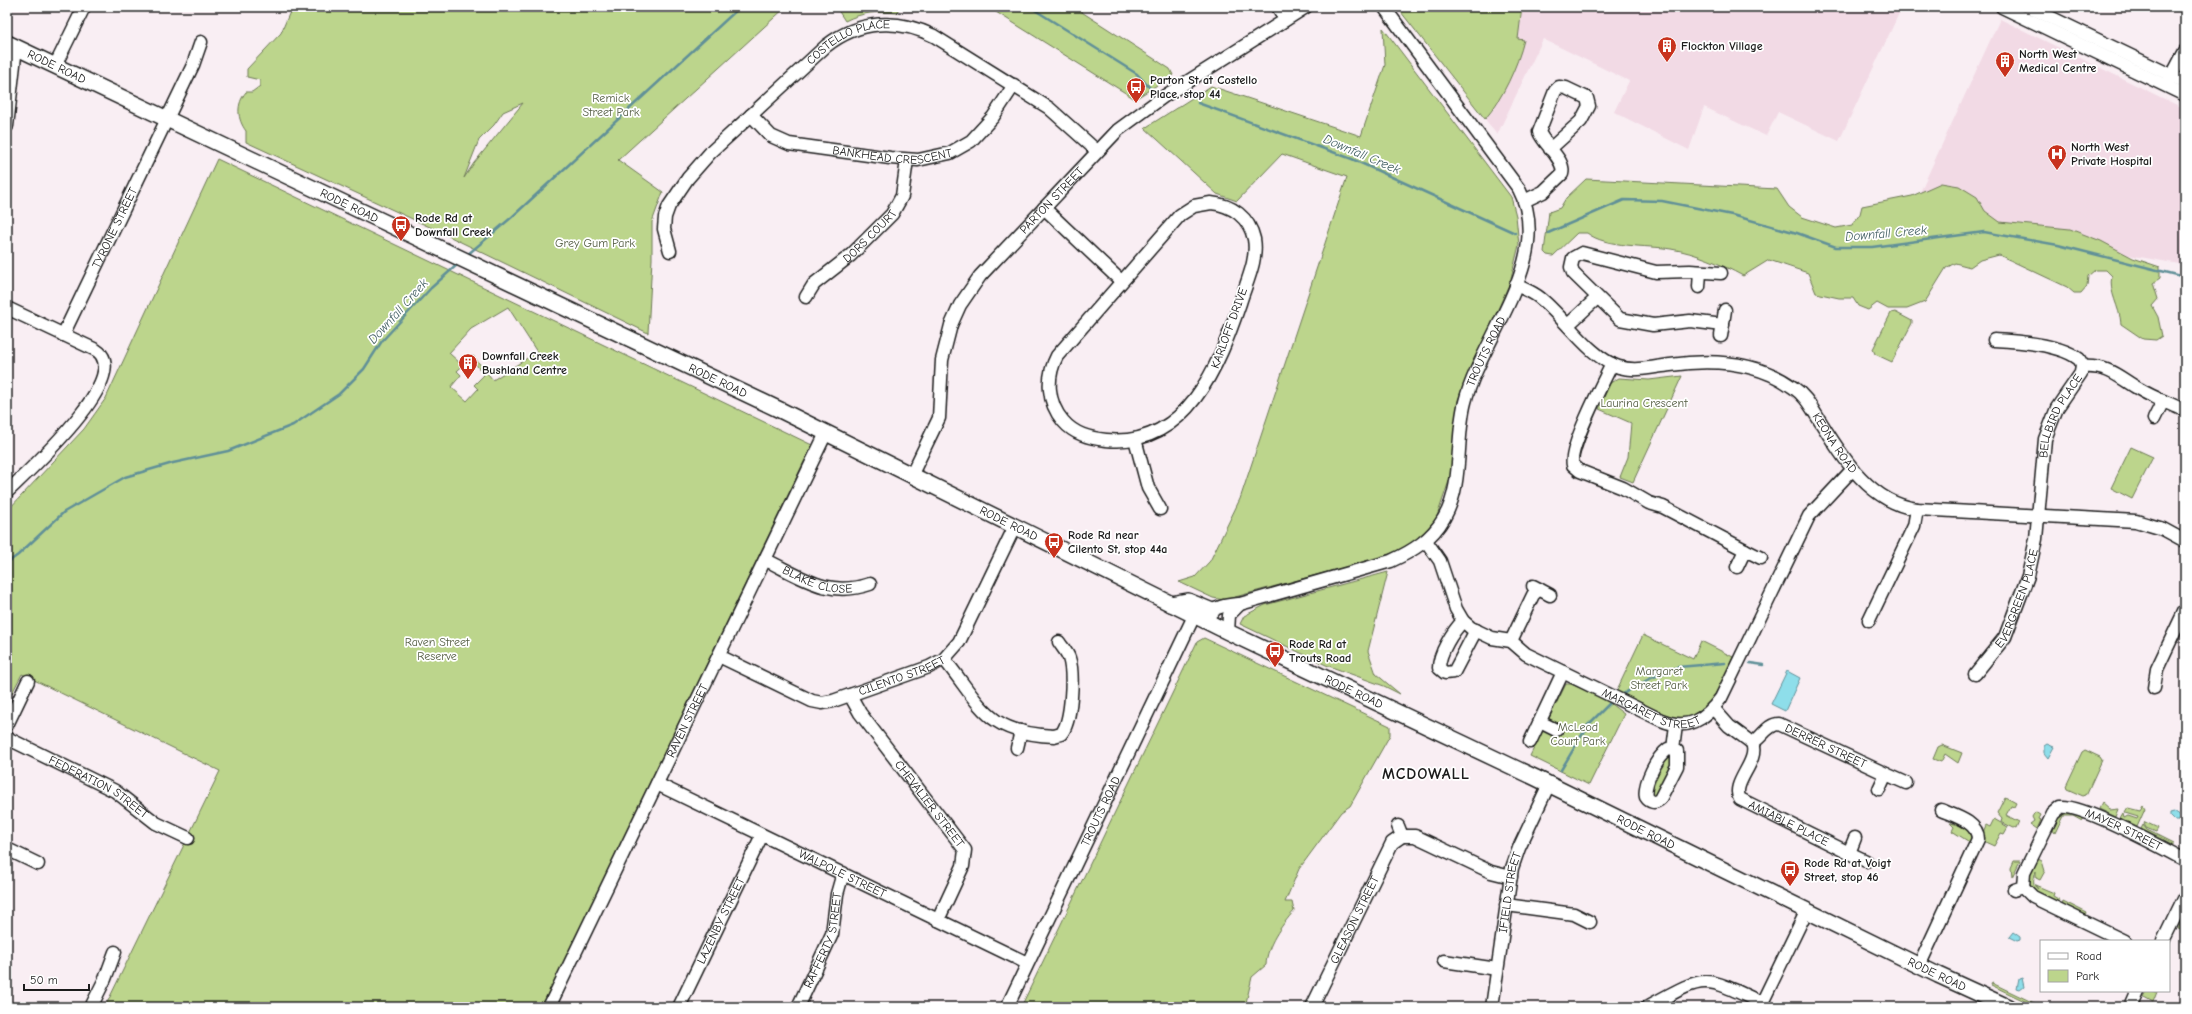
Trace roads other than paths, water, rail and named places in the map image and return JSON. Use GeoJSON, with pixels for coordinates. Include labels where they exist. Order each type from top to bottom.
{"type":"FeatureCollection","features":[{"type":"Feature","properties":{"kind":"main road","name":"RODE ROAD"},"geometry":{"type":"LineString","coordinates":[[11,45],[826,434],[1171,604],[1188,601],[1203,615],[1228,632],[1549,784],[1919,966],[2008,1007]]}},
{"type":"Feature","properties":{"kind":"street"},"geometry":{"type":"LineString","coordinates":[[55,66],[84,7]]}},
{"type":"Feature","properties":{"kind":"street"},"geometry":{"type":"LineString","coordinates":[[1278,7],[1285,20]]}},
{"type":"Feature","properties":{"kind":"street","name":"PARTON STREET"},"geometry":{"type":"LineString","coordinates":[[911,476],[939,418],[942,360],[955,315],[967,294],[980,276],[1118,130],[1144,110],[1306,7]]}},
{"type":"Feature","properties":{"kind":"street","name":"TROUTS ROAD"},"geometry":{"type":"LineString","coordinates":[[1006,1007],[1203,615],[1228,605],[1240,604],[1391,561],[1426,541],[1439,526],[1452,500],[1456,481],[1462,415],[1467,394],[1516,285],[1529,240],[1529,223],[1524,202],[1515,183],[1384,7]]}},
{"type":"Feature","properties":{"kind":"street"},"geometry":{"type":"LineString","coordinates":[[2002,7],[2169,81],[2185,82]]}},
{"type":"Feature","properties":{"kind":"street"},"geometry":{"type":"LineString","coordinates":[[2029,7],[2169,81],[2185,95]]}},
{"type":"Feature","properties":{"kind":"street","name":"COSTELLO PLACE"},"geometry":{"type":"LineString","coordinates":[[670,251],[664,222],[669,206],[698,165],[837,37],[857,28],[878,24],[899,24],[923,30],[1014,85],[1054,112],[1097,151]]}},
{"type":"Feature","properties":{"kind":"street","name":"TYRONE STREET"},"geometry":{"type":"LineString","coordinates":[[63,335],[193,65],[201,42]]}},
{"type":"Feature","properties":{"kind":"street"},"geometry":{"type":"LineString","coordinates":[[7,126],[11,45]]}},
{"type":"Feature","properties":{"kind":"street"},"geometry":{"type":"LineString","coordinates":[[2169,81],[2185,51]]}},
{"type":"Feature","properties":{"kind":"street","name":"BANKHEAD CRESCENT"},"geometry":{"type":"LineString","coordinates":[[751,115],[771,136],[789,144],[907,160],[939,156],[971,141],[990,122],[1014,85]]}},
{"type":"Feature","properties":{"kind":"street"},"geometry":{"type":"LineString","coordinates":[[1524,202],[1543,192],[1562,174],[1562,166],[1550,149],[1541,136],[1539,130],[1556,89],[1564,87],[1587,98],[1590,106],[1581,121],[1550,149]]}},
{"type":"Feature","properties":{"kind":"street","name":"DORS COURT"},"geometry":{"type":"LineString","coordinates":[[806,297],[814,284],[859,248],[896,208],[902,196],[907,160]]}},
{"type":"Feature","properties":{"kind":"street","name":"KARLOFF DRIVE"},"geometry":{"type":"LineString","coordinates":[[1211,203],[1224,205],[1243,217],[1251,230],[1255,246],[1253,262],[1226,345],[1213,372],[1197,397],[1177,417],[1158,430],[1135,438],[1122,440],[1096,439],[1073,430],[1060,418],[1055,410],[1049,386],[1051,370],[1058,356],[1121,281],[1173,222],[1194,206],[1211,203]]}},
{"type":"Feature","properties":{"kind":"street"},"geometry":{"type":"LineString","coordinates":[[1044,208],[1121,281]]}},
{"type":"Feature","properties":{"kind":"street"},"geometry":{"type":"LineString","coordinates":[[1721,273],[1656,272],[1590,254],[1578,254],[1572,261],[1571,270],[1616,316],[1626,321],[1653,325],[1690,321],[1722,330],[1725,310]]}},
{"type":"Feature","properties":{"kind":"street"},"geometry":{"type":"LineString","coordinates":[[1699,287],[1700,272]]}},
{"type":"Feature","properties":{"kind":"street","name":"KEONA ROAD"},"geometry":{"type":"LineString","coordinates":[[1516,285],[1539,297],[1595,352],[1612,364],[1626,368],[1640,369],[1695,361],[1736,364],[1767,373],[1790,385],[1805,398],[1854,469],[1879,495],[1901,506],[1917,509],[2144,522],[2163,529],[2185,541]]}},
{"type":"Feature","properties":{"kind":"street"},"geometry":{"type":"LineString","coordinates":[[1568,325],[1597,298]]}},
{"type":"Feature","properties":{"kind":"street"},"geometry":{"type":"LineString","coordinates":[[7,308],[96,350],[105,360],[105,370],[87,408],[7,492]]}},
{"type":"Feature","properties":{"kind":"street","name":"BELLBIRD PLACE"},"geometry":{"type":"LineString","coordinates":[[1994,340],[2031,343],[2068,353],[2079,359],[2082,367],[2080,376],[2057,408],[2045,439],[2038,515]]}},
{"type":"Feature","properties":{"kind":"street"},"geometry":{"type":"LineString","coordinates":[[1612,364],[1584,423],[1572,458],[1573,465],[1580,471],[1623,488],[1649,503],[1663,507],[1761,558]]}},
{"type":"Feature","properties":{"kind":"street"},"geometry":{"type":"LineString","coordinates":[[2082,367],[2094,366],[2106,369],[2138,389],[2179,408]]}},
{"type":"Feature","properties":{"kind":"street"},"geometry":{"type":"LineString","coordinates":[[2154,419],[2163,401]]}},
{"type":"Feature","properties":{"kind":"street","name":"RAVEN STREET"},"geometry":{"type":"LineString","coordinates":[[549,1007],[826,434]]}},
{"type":"Feature","properties":{"kind":"street"},"geometry":{"type":"LineString","coordinates":[[1135,438],[1148,488],[1160,510]]}},
{"type":"Feature","properties":{"kind":"street","name":"MARGARET STREET"},"geometry":{"type":"LineString","coordinates":[[1512,641],[1521,651],[1676,725],[1693,722],[1713,708],[1725,691],[1809,516],[1854,469]]}},
{"type":"Feature","properties":{"kind":"street"},"geometry":{"type":"LineString","coordinates":[[1869,620],[1914,526],[1917,509]]}},
{"type":"Feature","properties":{"kind":"street","name":"EVERGREEN PLACE"},"geometry":{"type":"LineString","coordinates":[[1975,674],[2001,642],[2012,621],[2031,566],[2038,515]]}},
{"type":"Feature","properties":{"kind":"street","name":"CILENTO STREET"},"geometry":{"type":"LineString","coordinates":[[719,656],[812,701],[828,702],[929,667],[944,659],[959,642],[1015,526]]}},
{"type":"Feature","properties":{"kind":"street"},"geometry":{"type":"LineString","coordinates":[[1426,541],[1440,561],[1456,609],[1463,621],[1495,640],[1512,641],[1536,588],[1550,595]]}},
{"type":"Feature","properties":{"kind":"street"},"geometry":{"type":"LineString","coordinates":[[1737,567],[1745,550]]}},
{"type":"Feature","properties":{"kind":"street","name":"BLAKE CLOSE"},"geometry":{"type":"LineString","coordinates":[[766,560],[818,585],[830,589],[846,590],[870,584]]}},
{"type":"Feature","properties":{"kind":"street"},"geometry":{"type":"LineString","coordinates":[[1228,632],[1230,615],[1240,604]]}},
{"type":"Feature","properties":{"kind":"street"},"geometry":{"type":"LineString","coordinates":[[2154,688],[2158,668],[2185,610]]}},
{"type":"Feature","properties":{"kind":"street"},"geometry":{"type":"LineString","coordinates":[[1463,621],[1454,632],[1440,660],[1439,668],[1444,673],[1454,672],[1476,630]]}},
{"type":"Feature","properties":{"kind":"street"},"geometry":{"type":"LineString","coordinates":[[944,659],[991,718],[1005,727],[1054,736],[1061,734],[1065,728],[1071,690],[1071,667],[1069,658],[1059,642]]}},
{"type":"Feature","properties":{"kind":"street"},"geometry":{"type":"LineString","coordinates":[[1530,742],[1563,672]]}},
{"type":"Feature","properties":{"kind":"street"},"geometry":{"type":"LineString","coordinates":[[7,725],[11,707],[28,681]]}},
{"type":"Feature","properties":{"kind":"street","name":"CHEVALIER STREET"},"geometry":{"type":"LineString","coordinates":[[850,695],[860,713],[966,850],[963,866],[938,920]]}},
{"type":"Feature","properties":{"kind":"street"},"geometry":{"type":"LineString","coordinates":[[1713,708],[1729,726],[1752,743]]}},
{"type":"Feature","properties":{"kind":"street"},"geometry":{"type":"LineString","coordinates":[[1540,722],[1556,730]]}},
{"type":"Feature","properties":{"kind":"street","name":"DERRER STREET"},"geometry":{"type":"LineString","coordinates":[[1752,743],[1762,737],[1770,726],[1783,724],[1906,783]]}},
{"type":"Feature","properties":{"kind":"street"},"geometry":{"type":"LineString","coordinates":[[1673,749],[1676,725]]}},
{"type":"Feature","properties":{"kind":"street"},"geometry":{"type":"LineString","coordinates":[[1017,748],[1021,731]]}},
{"type":"Feature","properties":{"kind":"street","name":"FEDERATION STREET"},"geometry":{"type":"LineString","coordinates":[[7,738],[115,791],[156,823],[188,838]]}},
{"type":"Feature","properties":{"kind":"street","name":"AMIABLE PLACE"},"geometry":{"type":"LineString","coordinates":[[1752,743],[1753,755],[1739,788],[1738,794],[1740,799],[1866,861]]}},
{"type":"Feature","properties":{"kind":"street"},"geometry":{"type":"LineString","coordinates":[[1879,789],[1886,774]]}},
{"type":"Feature","properties":{"kind":"street","name":"WALPOLE STREET"},"geometry":{"type":"LineString","coordinates":[[657,784],[1027,963]]}},
{"type":"Feature","properties":{"kind":"street","name":"IFIELD STREET"},"geometry":{"type":"LineString","coordinates":[[1492,1007],[1511,877],[1519,848],[1549,784]]}},
{"type":"Feature","properties":{"kind":"street","name":"MAYER STREET"},"geometry":{"type":"LineString","coordinates":[[2122,940],[2033,897],[2019,888],[2024,874],[2053,814],[2061,807],[2070,807],[2092,815],[2185,860]]}},
{"type":"Feature","properties":{"kind":"street"},"geometry":{"type":"LineString","coordinates":[[1919,966],[1978,839],[1977,832],[1973,826],[1941,810]]}},
{"type":"Feature","properties":{"kind":"street","name":"GLEASON STREET"},"geometry":{"type":"LineString","coordinates":[[1312,1007],[1392,843],[1400,831],[1415,836],[1491,872],[1511,877]]}},
{"type":"Feature","properties":{"kind":"street","name":"LAZENBY STREET"},"geometry":{"type":"LineString","coordinates":[[681,1006],[762,835]]}},
{"type":"Feature","properties":{"kind":"street"},"geometry":{"type":"LineString","coordinates":[[1848,853],[1855,838]]}},
{"type":"Feature","properties":{"kind":"street"},"geometry":{"type":"LineString","coordinates":[[7,849],[38,864]]}},
{"type":"Feature","properties":{"kind":"street","name":"RAFFERTY STREET"},"geometry":{"type":"LineString","coordinates":[[798,1007],[832,934],[837,894],[843,873]]}},
{"type":"Feature","properties":{"kind":"street"},"geometry":{"type":"LineString","coordinates":[[2163,940],[2185,896]]}},
{"type":"Feature","properties":{"kind":"street"},"geometry":{"type":"LineString","coordinates":[[1506,905],[1574,914],[1590,922]]}},
{"type":"Feature","properties":{"kind":"street"},"geometry":{"type":"LineString","coordinates":[[1647,1007],[1686,986],[1706,981],[1718,983],[1761,1005],[1807,910]]}},
{"type":"Feature","properties":{"kind":"street"},"geometry":{"type":"LineString","coordinates":[[91,1007],[115,952]]}},
{"type":"Feature","properties":{"kind":"street"},"geometry":{"type":"LineString","coordinates":[[1444,961],[1497,969]]}},
{"type":"Feature","properties":{"kind":"street"},"geometry":{"type":"LineString","coordinates":[[2131,1007],[2138,992]]}},
{"type":"Feature","properties":{"kind":"water"},"geometry":{"type":"Polygon","coordinates":[[[1787,671],[1800,678],[1785,711],[1771,704],[1787,671]]]}},
{"type":"Feature","properties":{"kind":"water"},"geometry":{"type":"Polygon","coordinates":[[[2047,744],[2054,747],[2048,758],[2044,753],[2044,746],[2047,744]]]}},
{"type":"Feature","properties":{"kind":"water"},"geometry":{"type":"Polygon","coordinates":[[[2174,812],[2181,817],[2180,821],[2175,821],[2170,816],[2170,813],[2174,812]]]}},
{"type":"Feature","properties":{"kind":"water"},"geometry":{"type":"Polygon","coordinates":[[[2013,932],[2020,937],[2020,940],[2017,941],[2009,937],[2013,932]]]}},
{"type":"Feature","properties":{"kind":"water"},"geometry":{"type":"Polygon","coordinates":[[[2022,978],[2024,987],[2020,990],[2017,989],[2019,979],[2022,978]]]}},
{"type":"Feature","properties":{"kind":"waterway","name":"Downfall Creek"},"geometry":{"type":"LineString","coordinates":[[467,255],[512,217],[740,7]]}},
{"type":"Feature","properties":{"kind":"waterway","name":"Downfall Creek"},"geometry":{"type":"LineString","coordinates":[[1030,7],[1137,74],[1150,88]]}},
{"type":"Feature","properties":{"kind":"waterway","name":"Downfall Creek"},"geometry":{"type":"LineString","coordinates":[[1198,103],[1352,159],[1515,233]]}},
{"type":"Feature","properties":{"kind":"waterway","name":"Downfall Creek"},"geometry":{"type":"LineString","coordinates":[[1548,233],[1624,200],[1662,201],[1732,215],[1797,233],[1836,247],[1872,247],[1984,232],[2058,245],[2185,277]]}},
{"type":"Feature","properties":{"kind":"waterway","name":"Downfall Creek"},"geometry":{"type":"LineString","coordinates":[[7,563],[18,555],[64,512],[125,477],[173,463],[228,451],[293,425],[339,394],[364,369],[382,341],[431,288],[458,264]]}},
{"type":"Feature","properties":{"kind":"waterway"},"geometry":{"type":"LineString","coordinates":[[1621,695],[1649,679],[1678,667],[1725,663]]}},
{"type":"Feature","properties":{"kind":"waterway"},"geometry":{"type":"LineString","coordinates":[[1750,663],[1764,665]]}},
{"type":"Feature","properties":{"kind":"waterway"},"geometry":{"type":"LineString","coordinates":[[1561,770],[1588,725],[1611,702]]}},
{"type":"Feature","properties":{"kind":"place","name":"Flockton Village"},"geometry":{"type":"Point","coordinates":[1667,63]}},
{"type":"Feature","properties":{"kind":"place","name":"North West Medical Centre"},"geometry":{"type":"Point","coordinates":[2005,78]}},
{"type":"Feature","properties":{"kind":"place","name":"Parton St at Costello Place, stop 44"},"geometry":{"type":"Point","coordinates":[1136,104]}},
{"type":"Feature","properties":{"kind":"place","name":"North West Private Hospital"},"geometry":{"type":"Point","coordinates":[2057,171]}},
{"type":"Feature","properties":{"kind":"place","name":"Rode Rd at Downfall Creek"},"geometry":{"type":"Point","coordinates":[401,242]}},
{"type":"Feature","properties":{"kind":"place","name":"Downfall Creek Bushland Centre"},"geometry":{"type":"Point","coordinates":[468,380]}},
{"type":"Feature","properties":{"kind":"place","name":"Rode Rd near Cilento St, stop 44a"},"geometry":{"type":"Point","coordinates":[1054,559]}},
{"type":"Feature","properties":{"kind":"place","name":"Rode Rd at Trouts Road"},"geometry":{"type":"Point","coordinates":[1275,668]}},
{"type":"Feature","properties":{"kind":"place","name":"Rode Rd at Voigt Street, stop 46"},"geometry":{"type":"Point","coordinates":[1790,887]}},
{"type":"Feature","properties":{"kind":"district","name":"MCDOWALL"},"geometry":{"type":"Point","coordinates":[1426,774]}},
{"type":"Feature","properties":{"kind":"park label","name":"Remick Street Park"},"geometry":{"type":"Point","coordinates":[611,105]}},
{"type":"Feature","properties":{"kind":"park label","name":"Grey Gum Park"},"geometry":{"type":"Point","coordinates":[595,243]}},
{"type":"Feature","properties":{"kind":"park label","name":"Laurina Crescent"},"geometry":{"type":"Point","coordinates":[1644,403]}},
{"type":"Feature","properties":{"kind":"park label","name":"Raven Street Reserve"},"geometry":{"type":"Point","coordinates":[437,649]}},
{"type":"Feature","properties":{"kind":"park label","name":"Margaret Street Park"},"geometry":{"type":"Point","coordinates":[1659,678]}},
{"type":"Feature","properties":{"kind":"park label","name":"McLeod Court Park"},"geometry":{"type":"Point","coordinates":[1578,734]}}]}
